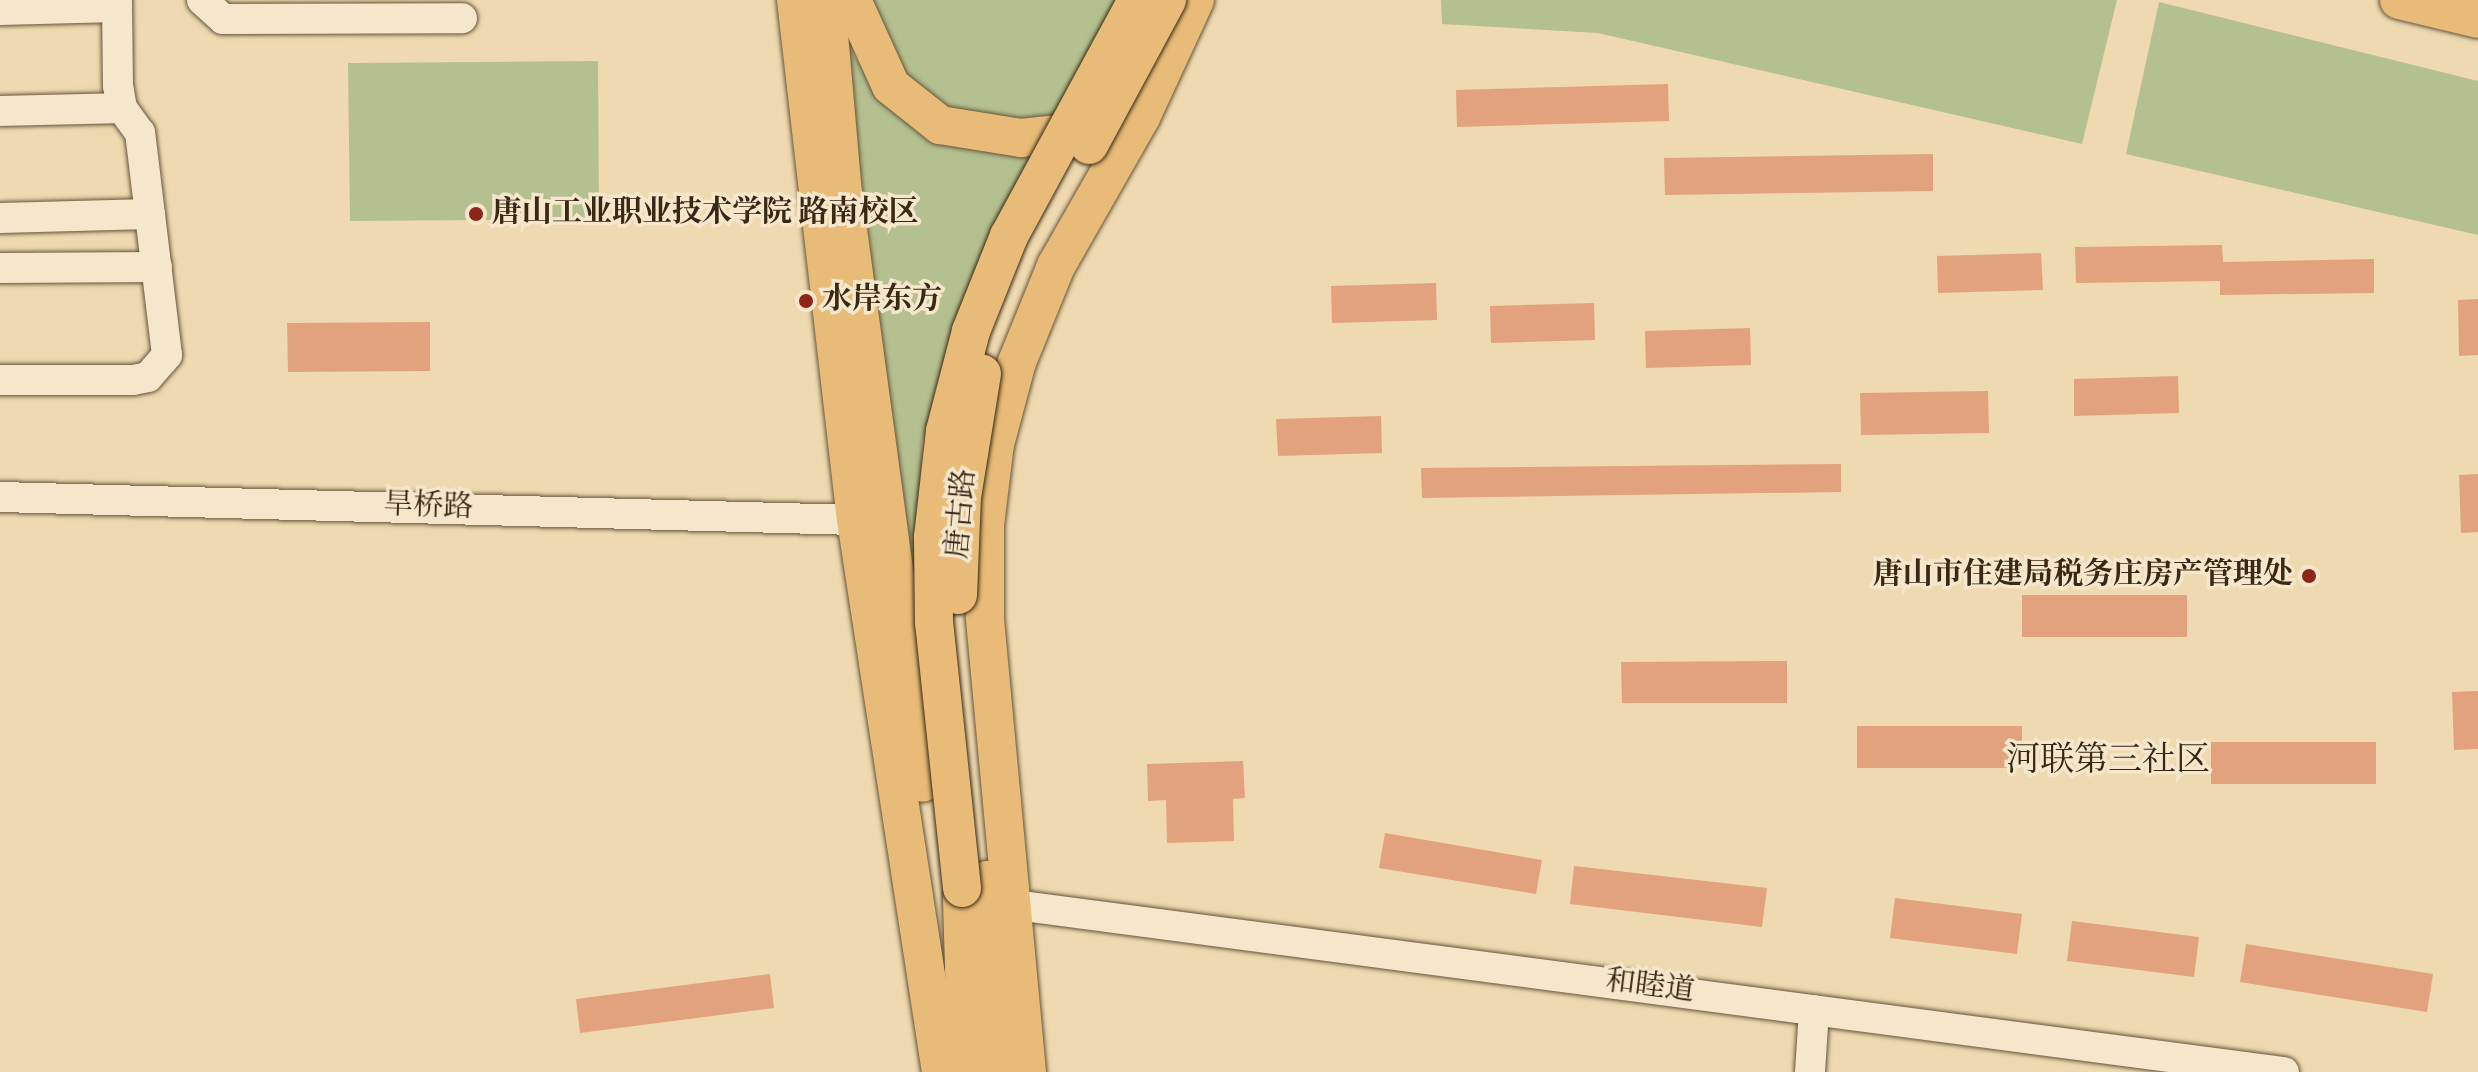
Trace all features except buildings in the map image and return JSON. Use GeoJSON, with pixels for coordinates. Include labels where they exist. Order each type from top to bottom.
{"type":"FeatureCollection","features":[{"type":"Feature","properties":{"kind":"main road"},"geometry":{"type":"LineString","coordinates":[[796,0],[856,520],[941,1072]]}},
{"type":"Feature","properties":{"kind":"main road","name":"唐古路"},"geometry":{"type":"LineString","coordinates":[[826,0],[843,193],[962,888],[997,1072]]}},
{"type":"Feature","properties":{"kind":"main road"},"geometry":{"type":"LineString","coordinates":[[852,0],[891,86],[940,125],[1021,138],[1078,135],[1141,117]]}},
{"type":"Feature","properties":{"kind":"main road"},"geometry":{"type":"LineString","coordinates":[[967,1072],[962,888],[934,623],[933,537],[945,431],[971,331],[1009,236],[1137,0]]}},
{"type":"Feature","properties":{"kind":"main road","name":"唐古路"},"geometry":{"type":"LineString","coordinates":[[961,1072],[962,888],[957,579],[984,364],[1037,239],[1167,0]]}},
{"type":"Feature","properties":{"kind":"main road"},"geometry":{"type":"LineString","coordinates":[[1027,1072],[1015,905],[985,616],[985,525],[995,444],[1017,362],[1056,266],[1141,117],[1195,0]]}},
{"type":"Feature","properties":{"kind":"main road"},"geometry":{"type":"LineString","coordinates":[[2399,0],[2478,19]]}},
{"type":"Feature","properties":{"kind":"street"},"geometry":{"type":"LineString","coordinates":[[202,0],[223,19],[462,18]]}},
{"type":"Feature","properties":{"kind":"street"},"geometry":{"type":"LineString","coordinates":[[0,10],[117,4],[122,108],[140,133],[157,267],[170,335],[167,355],[148,377],[0,380]]}},
{"type":"Feature","properties":{"kind":"street"},"geometry":{"type":"LineString","coordinates":[[0,111],[122,108]]}},
{"type":"Feature","properties":{"kind":"street"},"geometry":{"type":"LineString","coordinates":[[0,218],[150,214]]}},
{"type":"Feature","properties":{"kind":"street"},"geometry":{"type":"LineString","coordinates":[[0,268],[157,267]]}},
{"type":"Feature","properties":{"kind":"street","name":"旱桥路"},"geometry":{"type":"LineString","coordinates":[[0,497],[856,520]]}},
{"type":"Feature","properties":{"kind":"street","name":"和睦道"},"geometry":{"type":"LineString","coordinates":[[1015,905],[2284,1072]]}},
{"type":"Feature","properties":{"kind":"street"},"geometry":{"type":"LineString","coordinates":[[1810,1072],[1814,1010]]}},
{"type":"Feature","properties":{"kind":"green space"},"geometry":{"type":"Polygon","coordinates":[[[866,0],[1119,0],[1048,128],[978,124],[898,85],[866,0]]]}},
{"type":"Feature","properties":{"kind":"green space"},"geometry":{"type":"Polygon","coordinates":[[[1441,0],[2117,0],[2082,144],[1598,33],[1442,24],[1441,0]]]}},
{"type":"Feature","properties":{"kind":"green space"},"geometry":{"type":"Polygon","coordinates":[[[2159,2],[2478,81],[2478,235],[2126,154],[2159,2]]]}},
{"type":"Feature","properties":{"kind":"green space"},"geometry":{"type":"Polygon","coordinates":[[[844,38],[878,96],[1036,152],[948,343],[922,443],[915,610],[844,38]]]}},
{"type":"Feature","properties":{"kind":"green space"},"geometry":{"type":"Polygon","coordinates":[[[598,61],[599,219],[350,221],[348,63],[598,61]]]}},
{"type":"Feature","properties":{"kind":"place","name":"唐山工业职业技术学院 路南校区"},"geometry":{"type":"Point","coordinates":[476,214]}},
{"type":"Feature","properties":{"kind":"place","name":"水岸东方"},"geometry":{"type":"Point","coordinates":[806,301]}},
{"type":"Feature","properties":{"kind":"place","name":"唐山市住建局税务庄房产管理处"},"geometry":{"type":"Point","coordinates":[2309,576]}},
{"type":"Feature","properties":{"kind":"district","name":"河联第三社区"},"geometry":{"type":"Point","coordinates":[2108,762]}}]}
